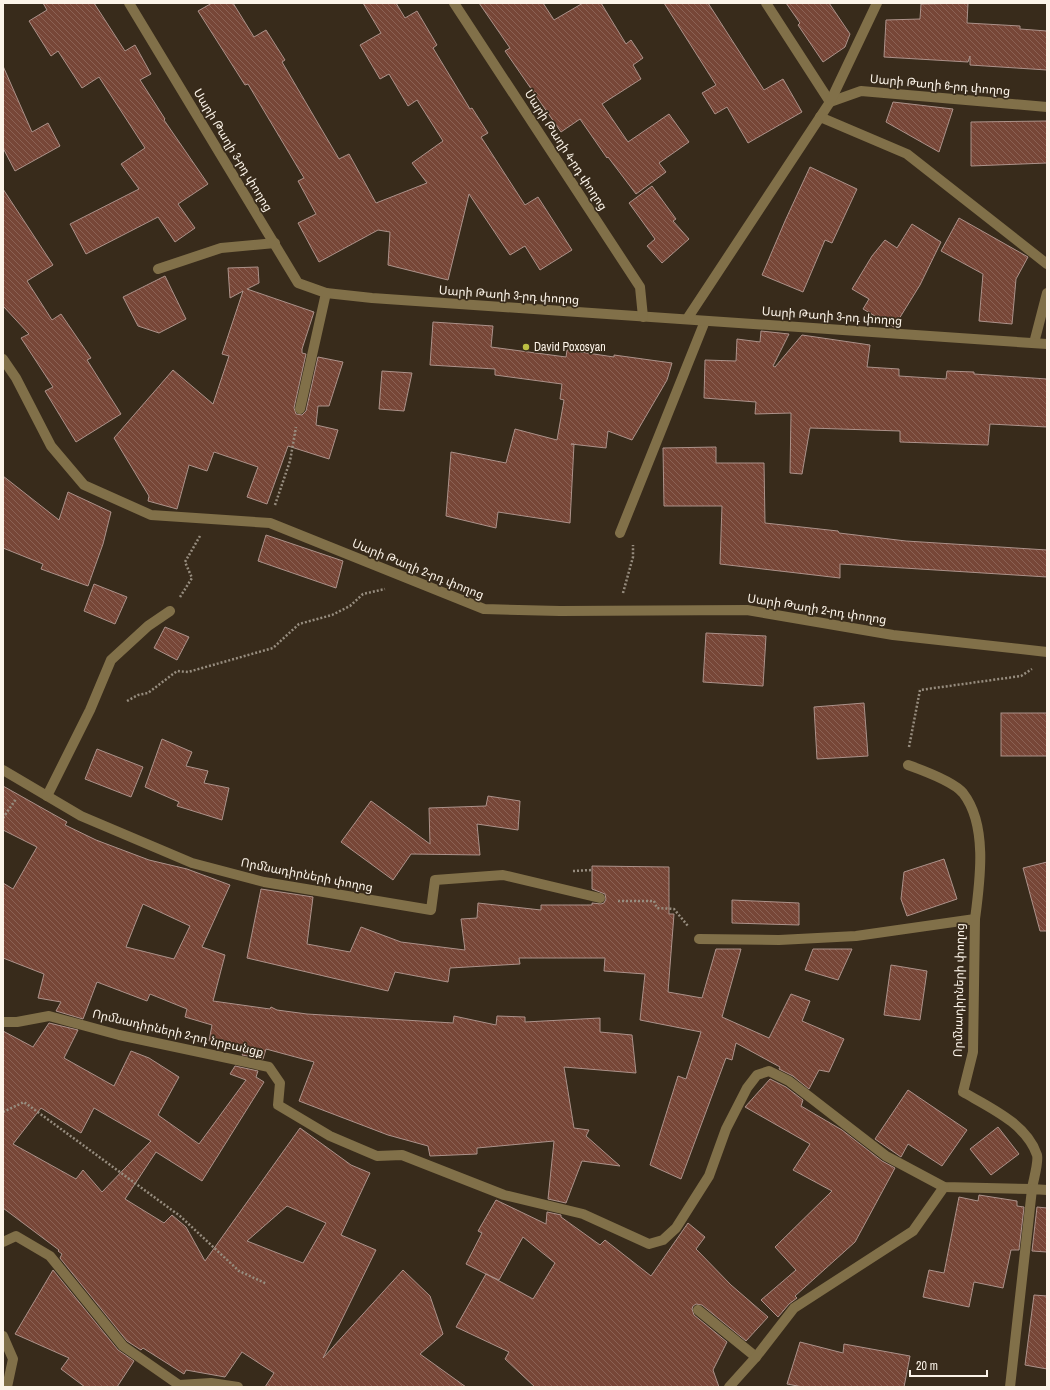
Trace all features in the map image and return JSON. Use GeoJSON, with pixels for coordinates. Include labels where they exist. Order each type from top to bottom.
{"type":"FeatureCollection","features":[{"type":"Feature","properties":{"kind":"street","name":"Սարի Թաղի 3-րդ փողոց"},"geometry":{"type":"LineString","coordinates":[[128,3],[298,283],[326,293],[380,299],[1047,344]]}},
{"type":"Feature","properties":{"kind":"street","name":"Սարի Թաղի 4-րդ փողոց"},"geometry":{"type":"LineString","coordinates":[[454,3],[640,287],[643,317]]}},
{"type":"Feature","properties":{"kind":"street"},"geometry":{"type":"LineString","coordinates":[[766,3],[830,102]]}},
{"type":"Feature","properties":{"kind":"street"},"geometry":{"type":"LineString","coordinates":[[687,319],[830,102],[877,3]]}},
{"type":"Feature","properties":{"kind":"street","name":"Սարի Թաղի 6-րդ փողոց"},"geometry":{"type":"LineString","coordinates":[[830,102],[861,91],[1047,107]]}},
{"type":"Feature","properties":{"kind":"street"},"geometry":{"type":"LineString","coordinates":[[820,117],[906,154],[1047,264]]}},
{"type":"Feature","properties":{"kind":"street"},"geometry":{"type":"LineString","coordinates":[[158,269],[221,248],[275,243]]}},
{"type":"Feature","properties":{"kind":"street"},"geometry":{"type":"LineString","coordinates":[[300,409],[326,293]]}},
{"type":"Feature","properties":{"kind":"street"},"geometry":{"type":"LineString","coordinates":[[1034,343],[1047,293]]}},
{"type":"Feature","properties":{"kind":"street"},"geometry":{"type":"LineString","coordinates":[[620,534],[704,321]]}},
{"type":"Feature","properties":{"kind":"street","name":"Սարի Թաղի 2-րդ փողոց"},"geometry":{"type":"LineString","coordinates":[[3,358],[16,378],[51,446],[84,485],[151,516],[270,523],[484,609],[619,611],[748,610],[893,635],[1047,652]]}},
{"type":"Feature","properties":{"kind":"street"},"geometry":{"type":"LineString","coordinates":[[47,796],[90,710],[110,660],[148,626],[170,611]]}},
{"type":"Feature","properties":{"kind":"street"},"geometry":{"type":"LineString","coordinates":[[908,765],[936,776],[962,792],[974,813],[982,872],[976,919]]}},
{"type":"Feature","properties":{"kind":"street","name":"Որմնադիրների փողոց"},"geometry":{"type":"LineString","coordinates":[[3,770],[81,816],[192,863],[264,882],[431,910],[435,880],[473,877],[503,875],[600,898]]}},
{"type":"Feature","properties":{"kind":"street","name":"Որմնադիրների փողոց"},"geometry":{"type":"LineString","coordinates":[[699,939],[780,940],[856,936],[976,919],[973,1052],[964,1092],[1024,1132],[1037,1156],[1032,1189]]}},
{"type":"Feature","properties":{"kind":"street","name":"Որմնադիրների 2-րդ նրբանցք"},"geometry":{"type":"LineString","coordinates":[[3,1022],[17,1022],[49,1016],[119,1035],[269,1067],[280,1083],[278,1105],[330,1136],[378,1156],[402,1155],[504,1195],[583,1214],[649,1244],[663,1240],[676,1228],[708,1176],[726,1129],[747,1088],[757,1075],[769,1071],[789,1081],[886,1156],[944,1187]]}},
{"type":"Feature","properties":{"kind":"street"},"geometry":{"type":"LineString","coordinates":[[729,1387],[756,1357],[794,1308],[913,1231],[944,1187],[1047,1190]]}},
{"type":"Feature","properties":{"kind":"street"},"geometry":{"type":"LineString","coordinates":[[1010,1387],[1032,1189]]}},
{"type":"Feature","properties":{"kind":"street"},"geometry":{"type":"LineString","coordinates":[[3,1242],[16,1236],[50,1256],[123,1346],[178,1385],[211,1383],[238,1387]]}},
{"type":"Feature","properties":{"kind":"street"},"geometry":{"type":"LineString","coordinates":[[698,1310],[756,1357]]}},
{"type":"Feature","properties":{"kind":"street"},"geometry":{"type":"LineString","coordinates":[[3,1336],[13,1359],[7,1387]]}},
{"type":"Feature","properties":{"kind":"path"},"geometry":{"type":"LineString","coordinates":[[270,523],[290,462],[300,409]]}},
{"type":"Feature","properties":{"kind":"path"},"geometry":{"type":"LineString","coordinates":[[170,611],[192,578],[185,562],[204,530]]}},
{"type":"Feature","properties":{"kind":"path"},"geometry":{"type":"LineString","coordinates":[[619,611],[633,557],[633,538]]}},
{"type":"Feature","properties":{"kind":"path"},"geometry":{"type":"LineString","coordinates":[[127,701],[138,695],[148,693],[176,671],[188,672],[273,648],[300,624],[332,615],[350,606],[363,594],[389,589],[402,576]]}},
{"type":"Feature","properties":{"kind":"path"},"geometry":{"type":"LineString","coordinates":[[908,765],[910,739],[920,690],[1021,676],[1034,668]]}},
{"type":"Feature","properties":{"kind":"path"},"geometry":{"type":"LineString","coordinates":[[3,818],[27,784]]}},
{"type":"Feature","properties":{"kind":"path"},"geometry":{"type":"LineString","coordinates":[[600,898],[607,900],[654,901],[657,908],[674,909],[699,939]]}},
{"type":"Feature","properties":{"kind":"path"},"geometry":{"type":"LineString","coordinates":[[3,1112],[24,1102],[180,1216],[240,1271],[267,1284]]}},
{"type":"Feature","properties":{"kind":"building"},"geometry":{"type":"Polygon","coordinates":[[[43,3],[94,3],[125,51],[135,45],[151,74],[140,80],[165,119],[164,120],[208,184],[178,204],[195,228],[175,242],[158,217],[86,254],[70,224],[139,189],[121,164],[145,148],[99,77],[82,88],[58,51],[51,56],[29,21],[47,10],[43,3]]]}},
{"type":"Feature","properties":{"kind":"building"},"geometry":{"type":"Polygon","coordinates":[[[212,3],[233,3],[254,37],[266,30],[285,60],[282,62],[339,159],[349,154],[376,203],[427,183],[412,163],[443,141],[417,100],[408,106],[389,74],[380,79],[360,45],[381,33],[363,3],[396,3],[405,18],[417,11],[437,45],[433,48],[470,109],[472,108],[488,133],[481,137],[525,205],[538,197],[572,250],[540,270],[525,246],[510,255],[469,194],[448,280],[388,265],[390,232],[378,230],[319,262],[298,223],[316,214],[298,181],[304,178],[248,84],[245,85],[198,11],[212,3]]]}},
{"type":"Feature","properties":{"kind":"building"},"geometry":{"type":"Polygon","coordinates":[[[479,3],[543,3],[554,20],[583,3],[601,3],[626,44],[631,40],[643,58],[633,65],[641,79],[602,104],[628,142],[669,114],[689,142],[659,163],[666,172],[636,194],[608,157],[607,158],[580,119],[561,132],[505,51],[510,48],[479,3]]]}},
{"type":"Feature","properties":{"kind":"building"},"geometry":{"type":"Polygon","coordinates":[[[664,3],[708,3],[764,90],[783,79],[802,112],[748,143],[727,107],[715,114],[702,93],[716,85],[664,3]]]}},
{"type":"Feature","properties":{"kind":"building"},"geometry":{"type":"Polygon","coordinates":[[[786,3],[829,3],[850,34],[845,47],[823,62],[798,25],[800,23],[786,3]]]}},
{"type":"Feature","properties":{"kind":"building"},"geometry":{"type":"Polygon","coordinates":[[[968,3],[967,23],[1020,26],[1020,29],[1047,31],[1047,70],[970,65],[970,56],[968,62],[884,57],[886,20],[920,19],[921,4],[968,3]]]}},
{"type":"Feature","properties":{"kind":"building"},"geometry":{"type":"Polygon","coordinates":[[[3,66],[32,132],[48,123],[60,146],[15,171],[3,148],[3,66]]]}},
{"type":"Feature","properties":{"kind":"building"},"geometry":{"type":"Polygon","coordinates":[[[893,102],[953,109],[939,152],[886,122],[893,102]]]}},
{"type":"Feature","properties":{"kind":"building"},"geometry":{"type":"Polygon","coordinates":[[[1047,121],[1047,163],[971,166],[971,122],[1047,121]]]}},
{"type":"Feature","properties":{"kind":"building"},"geometry":{"type":"Polygon","coordinates":[[[810,167],[857,189],[832,243],[825,240],[803,292],[762,275],[810,167]]]}},
{"type":"Feature","properties":{"kind":"building"},"geometry":{"type":"Polygon","coordinates":[[[652,186],[676,219],[673,221],[689,239],[662,263],[647,246],[655,239],[629,203],[652,186]]]}},
{"type":"Feature","properties":{"kind":"building"},"geometry":{"type":"Polygon","coordinates":[[[3,189],[53,265],[27,281],[52,320],[61,314],[91,358],[87,360],[121,414],[76,442],[45,391],[53,387],[21,338],[29,334],[3,306],[3,189]]]}},
{"type":"Feature","properties":{"kind":"building"},"geometry":{"type":"Polygon","coordinates":[[[959,218],[1028,257],[1016,279],[1012,324],[979,321],[983,274],[941,251],[959,218]]]}},
{"type":"Feature","properties":{"kind":"building"},"geometry":{"type":"Polygon","coordinates":[[[912,224],[941,242],[920,285],[894,327],[863,309],[869,299],[852,289],[872,256],[885,240],[897,248],[912,224]]]}},
{"type":"Feature","properties":{"kind":"building"},"geometry":{"type":"Polygon","coordinates":[[[258,267],[259,283],[247,289],[314,312],[302,349],[302,353],[306,354],[294,408],[296,414],[302,415],[306,411],[318,357],[343,362],[329,406],[318,406],[316,425],[338,430],[329,459],[288,446],[267,504],[247,497],[258,467],[214,452],[207,471],[189,465],[177,509],[148,501],[149,496],[114,438],[173,370],[213,404],[229,356],[222,354],[243,291],[230,298],[228,268],[258,267]]]}},
{"type":"Feature","properties":{"kind":"building"},"geometry":{"type":"Polygon","coordinates":[[[165,276],[186,319],[159,333],[138,326],[123,297],[165,276]]]}},
{"type":"Feature","properties":{"kind":"building"},"geometry":{"type":"Polygon","coordinates":[[[433,322],[493,326],[491,347],[566,357],[567,350],[672,363],[667,380],[632,440],[608,431],[606,448],[574,444],[570,523],[498,512],[496,528],[446,516],[451,452],[506,463],[515,429],[557,440],[564,400],[560,399],[562,384],[495,375],[495,369],[430,365],[433,322]]]}},
{"type":"Feature","properties":{"kind":"building"},"geometry":{"type":"Polygon","coordinates":[[[761,331],[789,334],[773,366],[775,367],[802,335],[870,345],[867,367],[899,369],[899,376],[946,379],[947,371],[1047,379],[1047,427],[990,424],[988,445],[900,442],[900,431],[810,428],[802,474],[790,473],[791,413],[755,414],[756,402],[704,398],[705,360],[736,361],[737,339],[760,342],[761,331]]]}},
{"type":"Feature","properties":{"kind":"building"},"geometry":{"type":"Polygon","coordinates":[[[382,371],[412,373],[404,411],[379,409],[382,371]]]}},
{"type":"Feature","properties":{"kind":"building"},"geometry":{"type":"Polygon","coordinates":[[[716,447],[716,463],[764,463],[765,523],[838,531],[839,533],[906,541],[1047,550],[1047,577],[840,564],[840,578],[720,564],[722,506],[664,506],[663,448],[716,447]]]}},
{"type":"Feature","properties":{"kind":"building"},"geometry":{"type":"Polygon","coordinates":[[[3,476],[59,520],[68,492],[111,512],[103,544],[88,586],[41,569],[43,564],[3,548],[3,476]]]}},
{"type":"Feature","properties":{"kind":"building"},"geometry":{"type":"Polygon","coordinates":[[[266,535],[343,561],[336,588],[258,561],[266,535]]]}},
{"type":"Feature","properties":{"kind":"building"},"geometry":{"type":"Polygon","coordinates":[[[94,584],[127,597],[115,624],[84,611],[94,584]]]}},
{"type":"Feature","properties":{"kind":"building"},"geometry":{"type":"Polygon","coordinates":[[[165,627],[189,637],[177,660],[154,648],[165,627]]]}},
{"type":"Feature","properties":{"kind":"building"},"geometry":{"type":"Polygon","coordinates":[[[706,633],[766,636],[763,686],[703,682],[706,633]]]}},
{"type":"Feature","properties":{"kind":"building"},"geometry":{"type":"Polygon","coordinates":[[[864,703],[868,756],[817,759],[814,707],[864,703]]]}},
{"type":"Feature","properties":{"kind":"building"},"geometry":{"type":"Polygon","coordinates":[[[1001,713],[1047,713],[1047,756],[1001,756],[1001,713]]]}},
{"type":"Feature","properties":{"kind":"building"},"geometry":{"type":"Polygon","coordinates":[[[162,739],[192,752],[186,766],[208,771],[204,783],[229,788],[222,820],[177,806],[179,802],[145,787],[162,739]]]}},
{"type":"Feature","properties":{"kind":"building"},"geometry":{"type":"Polygon","coordinates":[[[97,749],[143,767],[131,797],[85,779],[97,749]]]}},
{"type":"Feature","properties":{"kind":"building"},"geometry":{"type":"Polygon","coordinates":[[[3,786],[67,822],[65,825],[96,840],[149,860],[187,869],[230,885],[202,947],[225,955],[213,1001],[270,1009],[271,1007],[277,1010],[307,1014],[453,1023],[454,1016],[496,1025],[497,1016],[525,1017],[525,1022],[600,1018],[600,1032],[632,1035],[636,1073],[564,1067],[574,1128],[589,1130],[586,1136],[620,1166],[582,1161],[566,1203],[548,1199],[554,1141],[477,1148],[477,1154],[430,1156],[428,1146],[388,1135],[299,1101],[314,1062],[266,1049],[263,1059],[242,1055],[246,1048],[209,1041],[212,1025],[185,1017],[187,1009],[150,994],[147,1001],[97,982],[83,1019],[56,1011],[61,1002],[38,998],[44,974],[3,958],[3,883],[13,889],[37,847],[3,830],[3,786]],[[143,904],[126,947],[174,959],[190,926],[143,904]]]}},
{"type":"Feature","properties":{"kind":"building"},"geometry":{"type":"Polygon","coordinates":[[[488,796],[520,801],[518,830],[477,824],[480,855],[411,854],[393,880],[341,842],[371,801],[430,844],[429,808],[486,806],[488,796]]]}},
{"type":"Feature","properties":{"kind":"building"},"geometry":{"type":"Polygon","coordinates":[[[944,859],[957,899],[907,916],[901,899],[904,872],[944,859]]]}},
{"type":"Feature","properties":{"kind":"building"},"geometry":{"type":"Polygon","coordinates":[[[1047,862],[1047,931],[1040,931],[1023,868],[1047,862]]]}},
{"type":"Feature","properties":{"kind":"building"},"geometry":{"type":"Polygon","coordinates":[[[592,866],[669,867],[669,914],[674,914],[668,992],[702,998],[716,949],[741,949],[722,1017],[769,1038],[791,994],[810,1001],[802,1021],[844,1039],[829,1072],[819,1070],[809,1089],[793,1076],[779,1069],[780,1067],[736,1043],[732,1060],[726,1058],[681,1179],[650,1165],[678,1076],[686,1079],[701,1032],[640,1020],[645,974],[604,971],[605,958],[519,958],[520,964],[450,968],[448,982],[395,972],[388,991],[247,958],[261,889],[313,897],[307,944],[350,952],[361,927],[401,942],[465,950],[461,919],[477,918],[478,903],[541,910],[541,905],[592,905],[592,903],[604,903],[606,899],[605,894],[592,889],[592,866]]]}},
{"type":"Feature","properties":{"kind":"building"},"geometry":{"type":"Polygon","coordinates":[[[732,900],[799,903],[799,925],[732,923],[732,900]]]}},
{"type":"Feature","properties":{"kind":"building"},"geometry":{"type":"Polygon","coordinates":[[[813,949],[852,949],[838,980],[805,970],[813,949]]]}},
{"type":"Feature","properties":{"kind":"building"},"geometry":{"type":"Polygon","coordinates":[[[891,965],[927,971],[920,1020],[884,1015],[891,965]]]}},
{"type":"Feature","properties":{"kind":"building"},"geometry":{"type":"Polygon","coordinates":[[[49,1023],[78,1030],[64,1058],[114,1086],[131,1051],[149,1058],[179,1077],[158,1115],[199,1144],[246,1080],[230,1074],[235,1066],[258,1071],[256,1077],[264,1082],[202,1181],[156,1152],[125,1199],[164,1223],[172,1215],[186,1227],[205,1261],[300,1128],[351,1165],[370,1173],[341,1235],[376,1250],[323,1358],[403,1270],[430,1296],[443,1334],[420,1354],[466,1387],[265,1387],[274,1373],[242,1352],[225,1377],[186,1370],[184,1374],[143,1348],[141,1350],[127,1341],[60,1258],[62,1254],[58,1251],[59,1250],[3,1208],[3,1031],[33,1047],[49,1023]],[[41,1108],[13,1144],[76,1179],[83,1170],[102,1192],[151,1141],[94,1108],[81,1133],[41,1108]],[[287,1206],[247,1241],[303,1263],[326,1223],[287,1206]]]}},
{"type":"Feature","properties":{"kind":"building"},"geometry":{"type":"Polygon","coordinates":[[[770,1079],[786,1087],[803,1100],[801,1106],[842,1130],[882,1161],[895,1168],[855,1242],[795,1296],[797,1298],[789,1304],[778,1317],[761,1300],[796,1270],[775,1247],[832,1191],[793,1170],[810,1144],[745,1107],[770,1079]]]}},
{"type":"Feature","properties":{"kind":"building"},"geometry":{"type":"Polygon","coordinates":[[[908,1090],[967,1130],[942,1166],[908,1144],[901,1157],[875,1139],[908,1090]]]}},
{"type":"Feature","properties":{"kind":"building"},"geometry":{"type":"Polygon","coordinates":[[[998,1127],[1019,1154],[991,1175],[970,1149],[998,1127]]]}},
{"type":"Feature","properties":{"kind":"building"},"geometry":{"type":"Polygon","coordinates":[[[979,1195],[1017,1201],[1017,1206],[1024,1207],[1019,1250],[1011,1250],[1003,1288],[974,1282],[969,1307],[923,1297],[929,1270],[944,1273],[959,1197],[978,1201],[979,1195]]]}},
{"type":"Feature","properties":{"kind":"building"},"geometry":{"type":"Polygon","coordinates":[[[496,1200],[546,1224],[547,1212],[561,1215],[561,1217],[600,1245],[605,1240],[651,1276],[688,1223],[705,1237],[696,1249],[731,1285],[768,1317],[746,1341],[702,1305],[696,1304],[693,1306],[692,1309],[694,1315],[727,1342],[713,1370],[719,1387],[535,1387],[505,1359],[509,1352],[456,1327],[486,1274],[466,1264],[482,1233],[478,1231],[496,1200]],[[523,1237],[499,1280],[486,1274],[533,1299],[555,1263],[523,1237]]]}},
{"type":"Feature","properties":{"kind":"building"},"geometry":{"type":"Polygon","coordinates":[[[1037,1207],[1047,1208],[1047,1252],[1032,1251],[1037,1207]]]}},
{"type":"Feature","properties":{"kind":"building"},"geometry":{"type":"Polygon","coordinates":[[[53,1270],[118,1350],[134,1361],[117,1387],[85,1387],[61,1369],[69,1358],[15,1334],[53,1270]]]}},
{"type":"Feature","properties":{"kind":"building"},"geometry":{"type":"Polygon","coordinates":[[[1034,1295],[1047,1296],[1047,1369],[1025,1365],[1034,1295]]]}},
{"type":"Feature","properties":{"kind":"building"},"geometry":{"type":"Polygon","coordinates":[[[800,1342],[843,1353],[844,1344],[910,1356],[904,1387],[803,1387],[787,1384],[800,1342]]]}},
{"type":"Feature","properties":{"kind":"place","name":"David Poxosyan"},"geometry":{"type":"Point","coordinates":[526,347]}}]}
